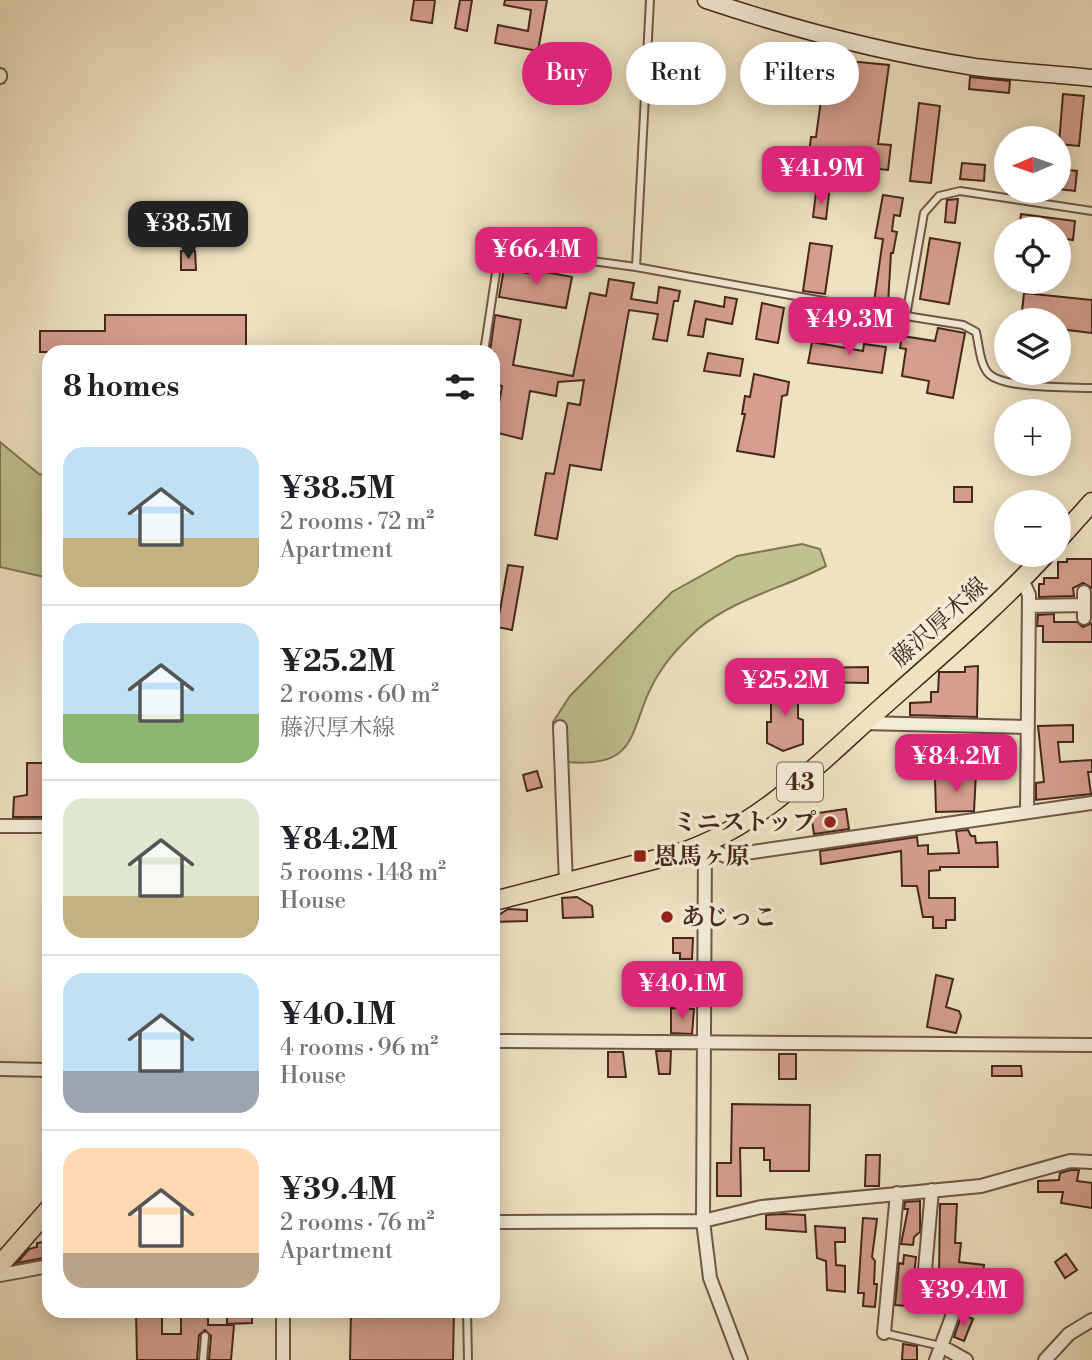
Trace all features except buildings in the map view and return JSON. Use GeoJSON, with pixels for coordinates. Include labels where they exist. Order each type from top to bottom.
{"type":"FeatureCollection","features":[{"type":"Feature","properties":{"kind":"main road"},"geometry":{"type":"LineString","coordinates":[[706,0],[838,37],[976,67],[1092,78]]}},
{"type":"Feature","properties":{"kind":"main road"},"geometry":{"type":"LineString","coordinates":[[1071,526],[1092,502]]}},
{"type":"Feature","properties":{"kind":"main road","name":"藤沢厚木線"},"geometry":{"type":"LineString","coordinates":[[500,900],[705,845],[797,785],[1034,567]]}},
{"type":"Feature","properties":{"kind":"main road"},"geometry":{"type":"LineString","coordinates":[[0,1265],[42,1217]]}},
{"type":"Feature","properties":{"kind":"street"},"geometry":{"type":"LineString","coordinates":[[1022,579],[1029,595],[1027,813]]}},
{"type":"Feature","properties":{"kind":"street"},"geometry":{"type":"LineString","coordinates":[[1029,606],[1084,605]]}},
{"type":"Feature","properties":{"kind":"street"},"geometry":{"type":"LineString","coordinates":[[863,723],[1028,727]]}},
{"type":"Feature","properties":{"kind":"street"},"geometry":{"type":"LineString","coordinates":[[560,727],[566,884]]}},
{"type":"Feature","properties":{"kind":"street"},"geometry":{"type":"LineString","coordinates":[[741,1360],[710,1278],[703,1221],[705,845],[725,856],[1092,803]]}},
{"type":"Feature","properties":{"kind":"street"},"geometry":{"type":"LineString","coordinates":[[0,826],[42,826]]}},
{"type":"Feature","properties":{"kind":"street"},"geometry":{"type":"LineString","coordinates":[[500,1041],[1092,1045]]}},
{"type":"Feature","properties":{"kind":"street"},"geometry":{"type":"LineString","coordinates":[[0,1069],[42,1070]]}},
{"type":"Feature","properties":{"kind":"street"},"geometry":{"type":"LineString","coordinates":[[500,1222],[703,1221],[761,1207],[1010,1180],[1070,1161],[1092,1162]]}},
{"type":"Feature","properties":{"kind":"street"},"geometry":{"type":"LineString","coordinates":[[924,1281],[932,1190]]}},
{"type":"Feature","properties":{"kind":"street"},"geometry":{"type":"LineString","coordinates":[[884,1333],[897,1193]]}},
{"type":"Feature","properties":{"kind":"street"},"geometry":{"type":"LineString","coordinates":[[0,1275],[42,1267]]}},
{"type":"Feature","properties":{"kind":"street"},"geometry":{"type":"LineString","coordinates":[[936,1360],[960,1295]]}},
{"type":"Feature","properties":{"kind":"street"},"geometry":{"type":"LineString","coordinates":[[283,1318],[283,1360]]}},
{"type":"Feature","properties":{"kind":"street"},"geometry":{"type":"LineString","coordinates":[[1045,1360],[1069,1334],[1092,1320]]}},
{"type":"Feature","properties":{"kind":"street"},"geometry":{"type":"LineString","coordinates":[[940,1346],[966,1360]]}},
{"type":"Feature","properties":{"kind":"lane"},"geometry":{"type":"LineString","coordinates":[[636,267],[650,0]]}},
{"type":"Feature","properties":{"kind":"lane"},"geometry":{"type":"LineString","coordinates":[[906,316],[924,212],[939,196],[960,191],[1092,211]]}},
{"type":"Feature","properties":{"kind":"lane"},"geometry":{"type":"LineString","coordinates":[[485,345],[497,266],[511,250],[636,267],[964,325],[976,332],[984,365],[990,375],[1004,382],[1092,388]]}},
{"type":"Feature","properties":{"kind":"lane"},"geometry":{"type":"LineString","coordinates":[[467,1318],[468,1360]]}},
{"type":"Feature","properties":{"kind":"lane"},"geometry":{"type":"LineString","coordinates":[[884,1333],[940,1346]]}},
{"type":"Feature","properties":{"kind":"lane"},"geometry":{"type":"LineString","coordinates":[[203,1360],[205,1336]]}},
{"type":"Feature","properties":{"kind":"green space"},"geometry":{"type":"Polygon","coordinates":[[[0,442],[42,475],[42,576],[0,567],[0,442]]]}},
{"type":"Feature","properties":{"kind":"green space"},"geometry":{"type":"Polygon","coordinates":[[[802,544],[820,549],[826,566],[744,601],[712,618],[698,629],[662,669],[650,689],[630,739],[621,751],[607,759],[587,763],[557,761],[553,722],[570,696],[672,592],[737,556],[802,544]]]}},
{"type":"Feature","properties":{"kind":"place","name":"ミニストップ"},"geometry":{"type":"Point","coordinates":[830,822]}},
{"type":"Feature","properties":{"kind":"place","name":"恩馬ヶ原"},"geometry":{"type":"Point","coordinates":[640,856]}},
{"type":"Feature","properties":{"kind":"place","name":"あじっこ"},"geometry":{"type":"Point","coordinates":[667,917]}}]}
